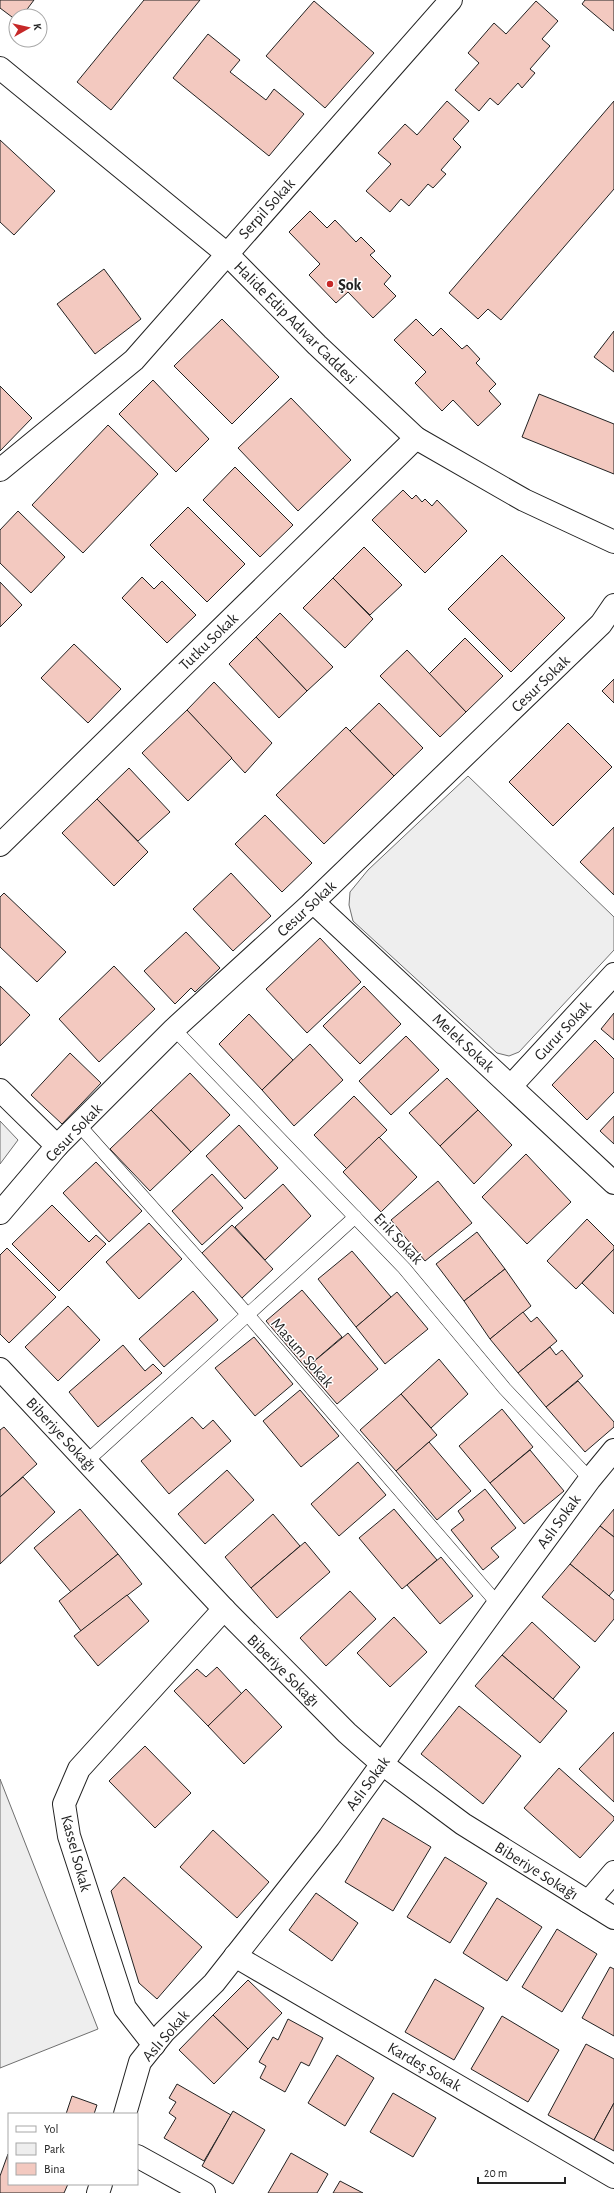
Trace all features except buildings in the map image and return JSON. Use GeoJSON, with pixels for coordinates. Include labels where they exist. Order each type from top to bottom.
{"type":"FeatureCollection","features":[{"type":"Feature","properties":{"kind":"street","name":"Serpil Sokak"},"geometry":{"type":"LineString","coordinates":[[0,470],[134,360],[451,0]]}},
{"type":"Feature","properties":{"kind":"street","name":"Halide Edip Adıvar Caddesi"},"geometry":{"type":"LineString","coordinates":[[2,73],[226,254],[318,345],[416,438],[524,500],[614,542]]}},
{"type":"Feature","properties":{"kind":"street","name":"Tutku Sokak"},"geometry":{"type":"LineString","coordinates":[[0,844],[416,438]]}},
{"type":"Feature","properties":{"kind":"street","name":"Cesur Sokak"},"geometry":{"type":"LineString","coordinates":[[0,1213],[57,1146],[174,1029],[313,902],[601,624],[614,605]]}},
{"type":"Feature","properties":{"kind":"street","name":"Melek Sokak"},"geometry":{"type":"LineString","coordinates":[[313,902],[614,1184]]}},
{"type":"Feature","properties":{"kind":"street","name":"Gurur Sokak"},"geometry":{"type":"LineString","coordinates":[[511,1086],[614,974]]}},
{"type":"Feature","properties":{"kind":"street"},"geometry":{"type":"LineString","coordinates":[[0,1090],[57,1146]]}},
{"type":"Feature","properties":{"kind":"street","name":"Biberiye Sokağı"},"geometry":{"type":"LineString","coordinates":[[0,1369],[224,1609],[347,1733],[381,1763],[463,1824],[614,1918]]}},
{"type":"Feature","properties":{"kind":"street","name":"Aslı Sokak"},"geometry":{"type":"LineString","coordinates":[[125,2113],[140,2062],[164,2032],[214,1983],[329,1837],[381,1763],[590,1479],[614,1450]]}},
{"type":"Feature","properties":{"kind":"street","name":"Kassel Sokak"},"geometry":{"type":"LineString","coordinates":[[154,2045],[125,2008],[69,1836],[64,1804],[79,1769],[224,1609]]}},
{"type":"Feature","properties":{"kind":"street"},"geometry":{"type":"LineString","coordinates":[[588,1902],[614,1872]]}},
{"type":"Feature","properties":{"kind":"street","name":"Kardeş Sokak"},"geometry":{"type":"LineString","coordinates":[[235,1956],[614,2177]]}},
{"type":"Feature","properties":{"kind":"street"},"geometry":{"type":"LineString","coordinates":[[138,2157],[204,2193]]}},
{"type":"Feature","properties":{"kind":"lane","name":"Erik Sokak"},"geometry":{"type":"LineString","coordinates":[[174,1029],[404,1268],[505,1389],[590,1479]]}},
{"type":"Feature","properties":{"kind":"lane","name":"Masum Sokak"},"geometry":{"type":"LineString","coordinates":[[79,1125],[248,1315],[498,1604]]}},
{"type":"Feature","properties":{"kind":"lane"},"geometry":{"type":"LineString","coordinates":[[87,1461],[355,1217]]}},
{"type":"Feature","properties":{"kind":"green space"},"geometry":{"type":"Polygon","coordinates":[[[468,776],[614,917],[614,950],[519,1052],[509,1056],[497,1053],[353,921],[349,905],[350,892],[368,870],[468,776]]]}},
{"type":"Feature","properties":{"kind":"green space"},"geometry":{"type":"Polygon","coordinates":[[[0,1121],[18,1140],[0,1164],[0,1121]]]}},
{"type":"Feature","properties":{"kind":"green space"},"geometry":{"type":"Polygon","coordinates":[[[0,1779],[98,2029],[0,2068],[0,1779]]]}},
{"type":"Feature","properties":{"kind":"place","name":"Şok"},"geometry":{"type":"Point","coordinates":[330,284]}}]}
